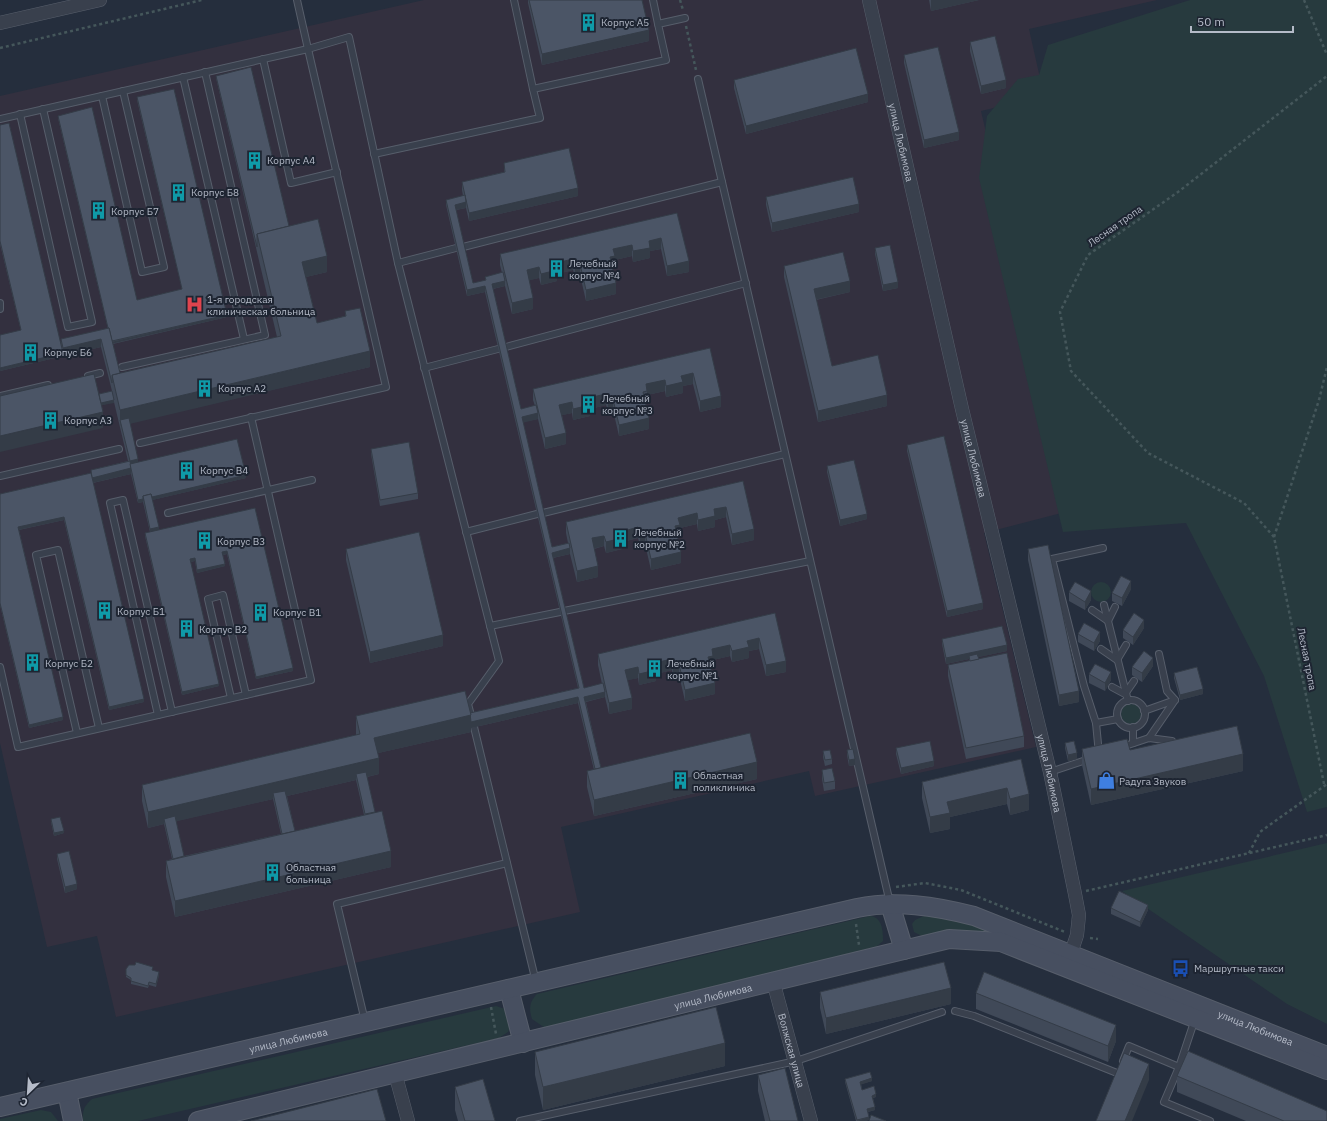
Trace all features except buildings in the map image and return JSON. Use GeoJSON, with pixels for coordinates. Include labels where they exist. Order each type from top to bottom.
{"type":"FeatureCollection","features":[{"type":"Feature","properties":{"kind":"main road"},"geometry":{"type":"LineString","coordinates":[[890,904],[904,950]]}},
{"type":"Feature","properties":{"kind":"main road","name":"улица Любимова"},"geometry":{"type":"LineString","coordinates":[[0,1107],[857,908],[890,904],[943,908],[974,916],[1068,962],[1195,1019],[1327,1070]]}},
{"type":"Feature","properties":{"kind":"main road","name":"улица Любимова"},"geometry":{"type":"LineString","coordinates":[[202,1121],[949,939],[1001,942],[1068,962],[1327,1056]]}},
{"type":"Feature","properties":{"kind":"main road"},"geometry":{"type":"LineString","coordinates":[[509,989],[523,1043]]}},
{"type":"Feature","properties":{"kind":"main road"},"geometry":{"type":"LineString","coordinates":[[67,1092],[73,1121]]}},
{"type":"Feature","properties":{"kind":"street"},"geometry":{"type":"LineString","coordinates":[[0,24],[100,0]]}},
{"type":"Feature","properties":{"kind":"street","name":"улица Любимова"},"geometry":{"type":"LineString","coordinates":[[869,0],[962,409],[1050,772],[1079,915],[1076,935],[1068,962]]}},
{"type":"Feature","properties":{"kind":"street","name":"Волжская улица"},"geometry":{"type":"LineString","coordinates":[[773,981],[796,1061],[811,1121]]}},
{"type":"Feature","properties":{"kind":"street"},"geometry":{"type":"LineString","coordinates":[[395,1073],[408,1121]]}},
{"type":"Feature","properties":{"kind":"lane"},"geometry":{"type":"LineString","coordinates":[[140,443],[386,387],[297,0]]}},
{"type":"Feature","properties":{"kind":"lane"},"geometry":{"type":"LineString","coordinates":[[374,154],[540,118],[514,0]]}},
{"type":"Feature","properties":{"kind":"lane"},"geometry":{"type":"LineString","coordinates":[[534,89],[666,60],[653,0]]}},
{"type":"Feature","properties":{"kind":"lane"},"geometry":{"type":"LineString","coordinates":[[658,24],[685,18]]}},
{"type":"Feature","properties":{"kind":"lane"},"geometry":{"type":"LineString","coordinates":[[0,119],[263,59],[349,37],[398,263],[499,661],[468,704],[472,719]]}},
{"type":"Feature","properties":{"kind":"lane"},"geometry":{"type":"LineString","coordinates":[[263,59],[291,183],[337,172]]}},
{"type":"Feature","properties":{"kind":"lane"},"geometry":{"type":"LineString","coordinates":[[122,367],[265,335],[204,72]]}},
{"type":"Feature","properties":{"kind":"lane"},"geometry":{"type":"LineString","coordinates":[[184,77],[244,340]]}},
{"type":"Feature","properties":{"kind":"lane"},"geometry":{"type":"LineString","coordinates":[[698,78],[890,904]]}},
{"type":"Feature","properties":{"kind":"lane"},"geometry":{"type":"LineString","coordinates":[[102,96],[142,272],[157,269],[164,267],[124,91]]}},
{"type":"Feature","properties":{"kind":"lane"},"geometry":{"type":"LineString","coordinates":[[20,114],[68,327],[92,322],[43,109]]}},
{"type":"Feature","properties":{"kind":"lane"},"geometry":{"type":"LineString","coordinates":[[463,246],[722,182]]}},
{"type":"Feature","properties":{"kind":"lane"},"geometry":{"type":"LineString","coordinates":[[398,263],[456,248]]}},
{"type":"Feature","properties":{"kind":"lane"},"geometry":{"type":"LineString","coordinates":[[506,347],[746,283]]}},
{"type":"Feature","properties":{"kind":"lane"},"geometry":{"type":"LineString","coordinates":[[0,303],[0,309]]}},
{"type":"Feature","properties":{"kind":"lane"},"geometry":{"type":"LineString","coordinates":[[424,368],[498,349]]}},
{"type":"Feature","properties":{"kind":"lane"},"geometry":{"type":"LineString","coordinates":[[84,376],[100,373]]}},
{"type":"Feature","properties":{"kind":"lane"},"geometry":{"type":"LineString","coordinates":[[0,396],[54,384]]}},
{"type":"Feature","properties":{"kind":"lane"},"geometry":{"type":"LineString","coordinates":[[0,667],[18,747],[311,680],[251,417]]}},
{"type":"Feature","properties":{"kind":"lane"},"geometry":{"type":"LineString","coordinates":[[0,476],[119,449]]}},
{"type":"Feature","properties":{"kind":"lane"},"geometry":{"type":"LineString","coordinates":[[466,532],[786,454]]}},
{"type":"Feature","properties":{"kind":"lane"},"geometry":{"type":"LineString","coordinates":[[168,513],[312,480]]}},
{"type":"Feature","properties":{"kind":"lane"},"geometry":{"type":"LineString","coordinates":[[158,715],[110,503],[123,500],[172,712]]}},
{"type":"Feature","properties":{"kind":"lane"},"geometry":{"type":"LineString","coordinates":[[1050,772],[1102,754],[1096,723],[1084,686],[1052,559],[1103,548]]}},
{"type":"Feature","properties":{"kind":"lane"},"geometry":{"type":"LineString","coordinates":[[77,733],[36,555],[58,550],[99,728]]}},
{"type":"Feature","properties":{"kind":"lane"},"geometry":{"type":"LineString","coordinates":[[490,626],[810,561]]}},
{"type":"Feature","properties":{"kind":"lane"},"geometry":{"type":"LineString","coordinates":[[231,698],[208,599],[223,595],[246,695]]}},
{"type":"Feature","properties":{"kind":"lane"},"geometry":{"type":"LineString","coordinates":[[1104,605],[1125,694],[1128,701]]}},
{"type":"Feature","properties":{"kind":"lane"},"geometry":{"type":"LineString","coordinates":[[1108,621],[1115,607]]}},
{"type":"Feature","properties":{"kind":"lane"},"geometry":{"type":"LineString","coordinates":[[1092,610],[1108,621]]}},
{"type":"Feature","properties":{"kind":"lane"},"geometry":{"type":"LineString","coordinates":[[1117,660],[1126,645]]}},
{"type":"Feature","properties":{"kind":"lane"},"geometry":{"type":"LineString","coordinates":[[1101,649],[1117,660]]}},
{"type":"Feature","properties":{"kind":"lane"},"geometry":{"type":"LineString","coordinates":[[1159,654],[1167,691],[1176,700]]}},
{"type":"Feature","properties":{"kind":"lane"},"geometry":{"type":"LineString","coordinates":[[1125,694],[1134,680]]}},
{"type":"Feature","properties":{"kind":"lane"},"geometry":{"type":"LineString","coordinates":[[1112,687],[1125,694]]}},
{"type":"Feature","properties":{"kind":"lane"},"geometry":{"type":"LineString","coordinates":[[1144,711],[1176,700]]}},
{"type":"Feature","properties":{"kind":"lane"},"geometry":{"type":"LineString","coordinates":[[1149,738],[1176,700]]}},
{"type":"Feature","properties":{"kind":"lane"},"geometry":{"type":"LineString","coordinates":[[1128,701],[1136,701],[1144,711],[1144,720],[1132,727],[1124,726],[1118,719],[1118,710],[1120,706],[1128,701]]}},
{"type":"Feature","properties":{"kind":"lane"},"geometry":{"type":"LineString","coordinates":[[1096,723],[1118,719]]}},
{"type":"Feature","properties":{"kind":"lane"},"geometry":{"type":"LineString","coordinates":[[474,727],[536,982]]}},
{"type":"Feature","properties":{"kind":"lane"},"geometry":{"type":"LineString","coordinates":[[1132,727],[1133,743]]}},
{"type":"Feature","properties":{"kind":"lane"},"geometry":{"type":"LineString","coordinates":[[1116,749],[1149,738],[1172,741]]}},
{"type":"Feature","properties":{"kind":"lane"},"geometry":{"type":"LineString","coordinates":[[366,1022],[337,904],[507,863]]}},
{"type":"Feature","properties":{"kind":"lane"},"geometry":{"type":"LineString","coordinates":[[955,1011],[974,1016],[1118,1073]]}},
{"type":"Feature","properties":{"kind":"lane"},"geometry":{"type":"LineString","coordinates":[[520,1121],[796,1061],[942,1012]]}},
{"type":"Feature","properties":{"kind":"lane"},"geometry":{"type":"LineString","coordinates":[[1195,1019],[1179,1067],[1164,1102],[1210,1121]]}},
{"type":"Feature","properties":{"kind":"lane"},"geometry":{"type":"LineString","coordinates":[[1114,1080],[1129,1046],[1179,1067]]}},
{"type":"Feature","properties":{"kind":"path"},"geometry":{"type":"LineString","coordinates":[[0,48],[202,0]]}},
{"type":"Feature","properties":{"kind":"path"},"geometry":{"type":"LineString","coordinates":[[680,0],[698,78]]}},
{"type":"Feature","properties":{"kind":"path"},"geometry":{"type":"LineString","coordinates":[[1304,0],[1327,55]]}},
{"type":"Feature","properties":{"kind":"path","name":"Лесная тропа"},"geometry":{"type":"LineString","coordinates":[[1325,784],[1274,537],[1244,503],[1148,453],[1072,371],[1060,312],[1088,255],[1178,192],[1327,76]]}},
{"type":"Feature","properties":{"kind":"path","name":"Лесная тропа"},"geometry":{"type":"LineString","coordinates":[[1274,537],[1319,400],[1327,366]]}},
{"type":"Feature","properties":{"kind":"path"},"geometry":{"type":"LineString","coordinates":[[1249,854],[1260,832],[1325,784]]}},
{"type":"Feature","properties":{"kind":"path"},"geometry":{"type":"LineString","coordinates":[[1075,894],[1327,835]]}},
{"type":"Feature","properties":{"kind":"path"},"geometry":{"type":"LineString","coordinates":[[855,922],[860,947]]}},
{"type":"Feature","properties":{"kind":"path"},"geometry":{"type":"LineString","coordinates":[[491,1009],[497,1035]]}},
{"type":"Feature","properties":{"kind":"shaded area"},"geometry":{"type":"Polygon","coordinates":[[[424,0],[1157,0],[1029,29],[1044,96],[981,111],[1073,510],[984,533],[1036,747],[815,796],[809,771],[561,827],[580,912],[116,1017],[97,936],[47,947],[0,743],[0,96],[424,0]]]}},
{"type":"Feature","properties":{"kind":"green space"},"geometry":{"type":"Polygon","coordinates":[[[1190,0],[1327,0],[1327,807],[1307,812],[1264,676],[1186,523],[1063,532],[979,178],[987,116],[1018,79],[1039,75],[1048,45],[1190,0]]]}},
{"type":"Feature","properties":{"kind":"green space"},"geometry":{"type":"Polygon","coordinates":[[[1101,582],[1108,585],[1111,592],[1108,599],[1101,602],[1094,599],[1091,592],[1094,585],[1101,582]]]}},
{"type":"Feature","properties":{"kind":"green space"},"geometry":{"type":"Polygon","coordinates":[[[1131,704],[1138,707],[1141,714],[1138,721],[1131,724],[1124,721],[1121,714],[1124,707],[1131,704]]]}},
{"type":"Feature","properties":{"kind":"green space"},"geometry":{"type":"Polygon","coordinates":[[[1327,843],[1327,1024],[1287,1004],[1122,891],[1327,843]]]}},
{"type":"Feature","properties":{"kind":"green space"},"geometry":{"type":"Polygon","coordinates":[[[926,915],[975,924],[990,931],[924,937],[914,932],[912,924],[915,920],[926,915]]]}},
{"type":"Feature","properties":{"kind":"green space"},"geometry":{"type":"Polygon","coordinates":[[[870,916],[879,921],[882,929],[883,941],[876,947],[545,1028],[532,1019],[530,1006],[532,1000],[537,994],[870,916]]]}},
{"type":"Feature","properties":{"kind":"green space"},"geometry":{"type":"Polygon","coordinates":[[[496,1006],[505,1009],[512,1022],[508,1032],[499,1038],[138,1121],[83,1121],[84,1109],[92,1099],[496,1006]]]}},
{"type":"Feature","properties":{"kind":"green space"},"geometry":{"type":"Polygon","coordinates":[[[41,1110],[51,1112],[58,1121],[0,1121],[0,1119],[41,1110]]]}},
{"type":"Feature","properties":{"kind":"place","name":"Корпус А5"},"geometry":{"type":"Point","coordinates":[588,22]}},
{"type":"Feature","properties":{"kind":"place","name":"Корпус А4"},"geometry":{"type":"Point","coordinates":[254,160]}},
{"type":"Feature","properties":{"kind":"place","name":"Корпус Б8"},"geometry":{"type":"Point","coordinates":[178,192]}},
{"type":"Feature","properties":{"kind":"place","name":"Корпус Б7"},"geometry":{"type":"Point","coordinates":[98,211]}},
{"type":"Feature","properties":{"kind":"place","name":"Лечебный корпус №4"},"geometry":{"type":"Point","coordinates":[556,269]}},
{"type":"Feature","properties":{"kind":"place","name":"1-я городская клиническая больница"},"geometry":{"type":"Point","coordinates":[194,305]}},
{"type":"Feature","properties":{"kind":"place","name":"Корпус Б6"},"geometry":{"type":"Point","coordinates":[31,352]}},
{"type":"Feature","properties":{"kind":"place","name":"Корпус А2"},"geometry":{"type":"Point","coordinates":[205,388]}},
{"type":"Feature","properties":{"kind":"place","name":"Лечебный корпус №3"},"geometry":{"type":"Point","coordinates":[589,404]}},
{"type":"Feature","properties":{"kind":"place","name":"Корпус А3"},"geometry":{"type":"Point","coordinates":[51,420]}},
{"type":"Feature","properties":{"kind":"place","name":"Корпус В4"},"geometry":{"type":"Point","coordinates":[187,470]}},
{"type":"Feature","properties":{"kind":"place","name":"Лечебный корпус №2"},"geometry":{"type":"Point","coordinates":[621,538]}},
{"type":"Feature","properties":{"kind":"place","name":"Корпус В3"},"geometry":{"type":"Point","coordinates":[204,541]}},
{"type":"Feature","properties":{"kind":"place","name":"Корпус Б1"},"geometry":{"type":"Point","coordinates":[104,611]}},
{"type":"Feature","properties":{"kind":"place","name":"Корпус В1"},"geometry":{"type":"Point","coordinates":[260,612]}},
{"type":"Feature","properties":{"kind":"place","name":"Корпус В2"},"geometry":{"type":"Point","coordinates":[186,629]}},
{"type":"Feature","properties":{"kind":"place","name":"Корпус Б2"},"geometry":{"type":"Point","coordinates":[32,663]}},
{"type":"Feature","properties":{"kind":"place","name":"Лечебный корпус №1"},"geometry":{"type":"Point","coordinates":[654,669]}},
{"type":"Feature","properties":{"kind":"place","name":"Областная поликлиника"},"geometry":{"type":"Point","coordinates":[680,781]}},
{"type":"Feature","properties":{"kind":"place","name":"Радуга Звуков"},"geometry":{"type":"Point","coordinates":[1106,781]}},
{"type":"Feature","properties":{"kind":"place","name":"Областная больница"},"geometry":{"type":"Point","coordinates":[273,873]}},
{"type":"Feature","properties":{"kind":"place","name":"Маршрутные такси"},"geometry":{"type":"Point","coordinates":[1181,968]}}]}
